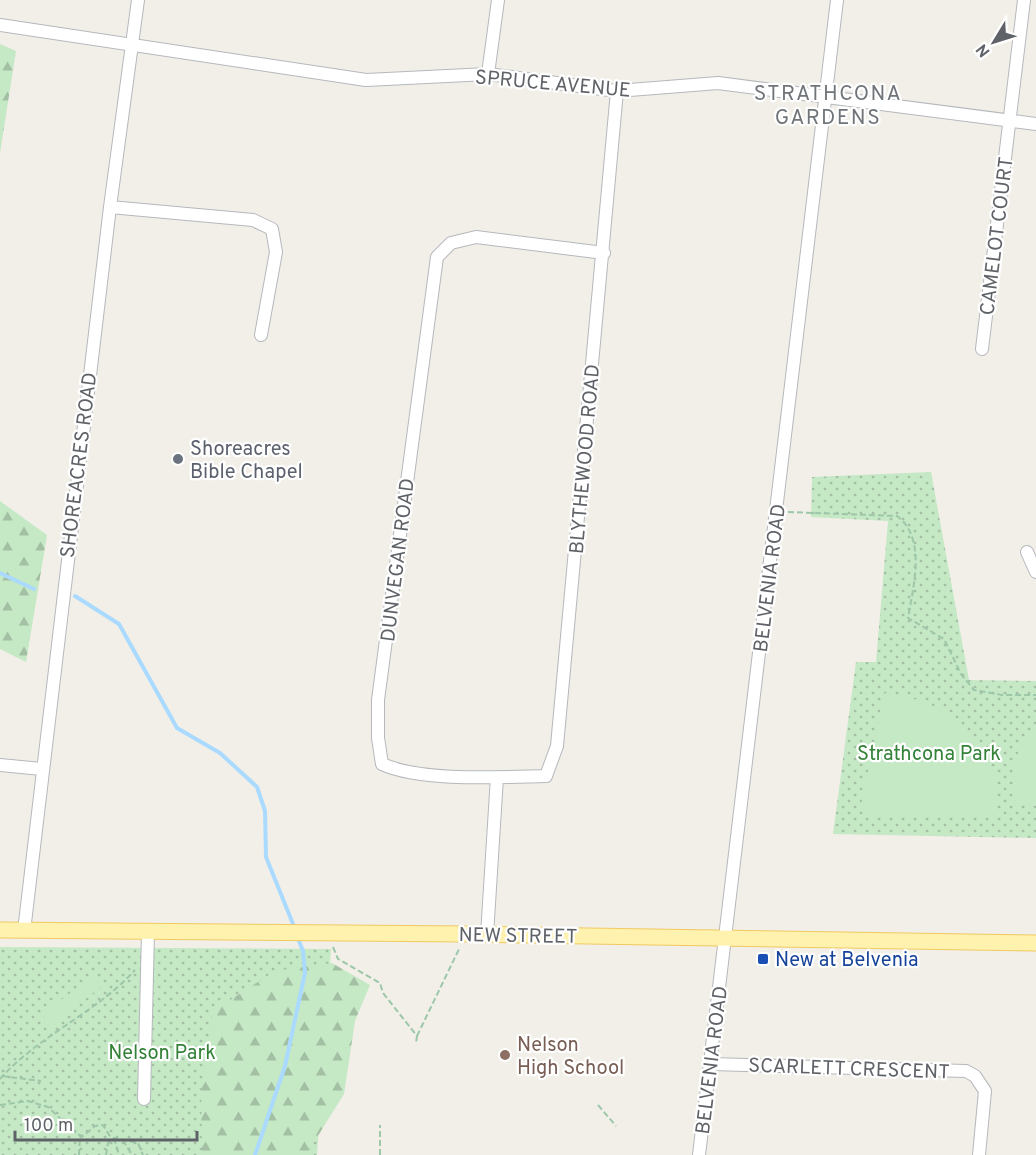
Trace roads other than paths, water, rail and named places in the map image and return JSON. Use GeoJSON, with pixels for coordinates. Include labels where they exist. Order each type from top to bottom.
{"type":"FeatureCollection","features":[{"type":"Feature","properties":{"kind":"main road","name":"NEW STREET"},"geometry":{"type":"LineString","coordinates":[[0,930],[487,934],[725,940],[1036,943]]}},
{"type":"Feature","properties":{"kind":"street","name":"SHOREACRES ROAD"},"geometry":{"type":"LineString","coordinates":[[24,931],[110,207],[138,0]]}},
{"type":"Feature","properties":{"kind":"street"},"geometry":{"type":"LineString","coordinates":[[488,74],[498,0]]}},
{"type":"Feature","properties":{"kind":"street","name":"BELVENIA ROAD"},"geometry":{"type":"LineString","coordinates":[[699,1155],[837,0]]}},
{"type":"Feature","properties":{"kind":"street","name":"CAMELOT COURT"},"geometry":{"type":"LineString","coordinates":[[982,350],[1024,0]]}},
{"type":"Feature","properties":{"kind":"street","name":"SPRUCE AVENUE"},"geometry":{"type":"LineString","coordinates":[[0,25],[366,80],[488,74],[616,91],[718,83],[1036,124]]}},
{"type":"Feature","properties":{"kind":"street","name":"BLYTHEWOOD ROAD"},"geometry":{"type":"LineString","coordinates":[[497,777],[546,776],[556,746],[604,253],[616,91]]}},
{"type":"Feature","properties":{"kind":"street"},"geometry":{"type":"LineString","coordinates":[[110,207],[253,220],[272,229],[276,252],[261,335]]}},
{"type":"Feature","properties":{"kind":"street","name":"DUNVEGAN ROAD"},"geometry":{"type":"LineString","coordinates":[[497,777],[400,772],[382,764],[378,738],[378,700],[437,257],[451,243],[476,237],[604,253]]}},
{"type":"Feature","properties":{"kind":"street"},"geometry":{"type":"LineString","coordinates":[[1027,552],[1036,572]]}},
{"type":"Feature","properties":{"kind":"street"},"geometry":{"type":"LineString","coordinates":[[0,765],[42,769]]}},
{"type":"Feature","properties":{"kind":"street"},"geometry":{"type":"LineString","coordinates":[[487,934],[497,777]]}},
{"type":"Feature","properties":{"kind":"street"},"geometry":{"type":"LineString","coordinates":[[144,1099],[148,932]]}},
{"type":"Feature","properties":{"kind":"street","name":"SCARLETT CRESCENT"},"geometry":{"type":"LineString","coordinates":[[711,1064],[966,1071],[975,1076],[985,1090],[979,1155]]}},
{"type":"Feature","properties":{"kind":"waterway"},"geometry":{"type":"LineString","coordinates":[[0,573],[34,589]]}},
{"type":"Feature","properties":{"kind":"waterway"},"geometry":{"type":"LineString","coordinates":[[75,596],[119,624],[177,728],[220,753],[257,787],[265,811],[266,857],[295,929]]}},
{"type":"Feature","properties":{"kind":"waterway"},"geometry":{"type":"LineString","coordinates":[[255,1155],[285,1066],[305,973],[303,951],[297,936]]}},
{"type":"Feature","properties":{"kind":"place","name":"Shoreacres Bible Chapel"},"geometry":{"type":"Point","coordinates":[178,459]}},
{"type":"Feature","properties":{"kind":"place","name":"New at Belvenia"},"geometry":{"type":"Point","coordinates":[763,959]}},
{"type":"Feature","properties":{"kind":"place","name":"Nelson High School"},"geometry":{"type":"Point","coordinates":[505,1055]}},
{"type":"Feature","properties":{"kind":"district","name":"STRATHCONA GARDENS"},"geometry":{"type":"Point","coordinates":[828,105]}},
{"type":"Feature","properties":{"kind":"park label","name":"Strathcona Park"},"geometry":{"type":"Point","coordinates":[929,753]}},
{"type":"Feature","properties":{"kind":"park label","name":"Nelson Park"},"geometry":{"type":"Point","coordinates":[162,1052]}}]}
